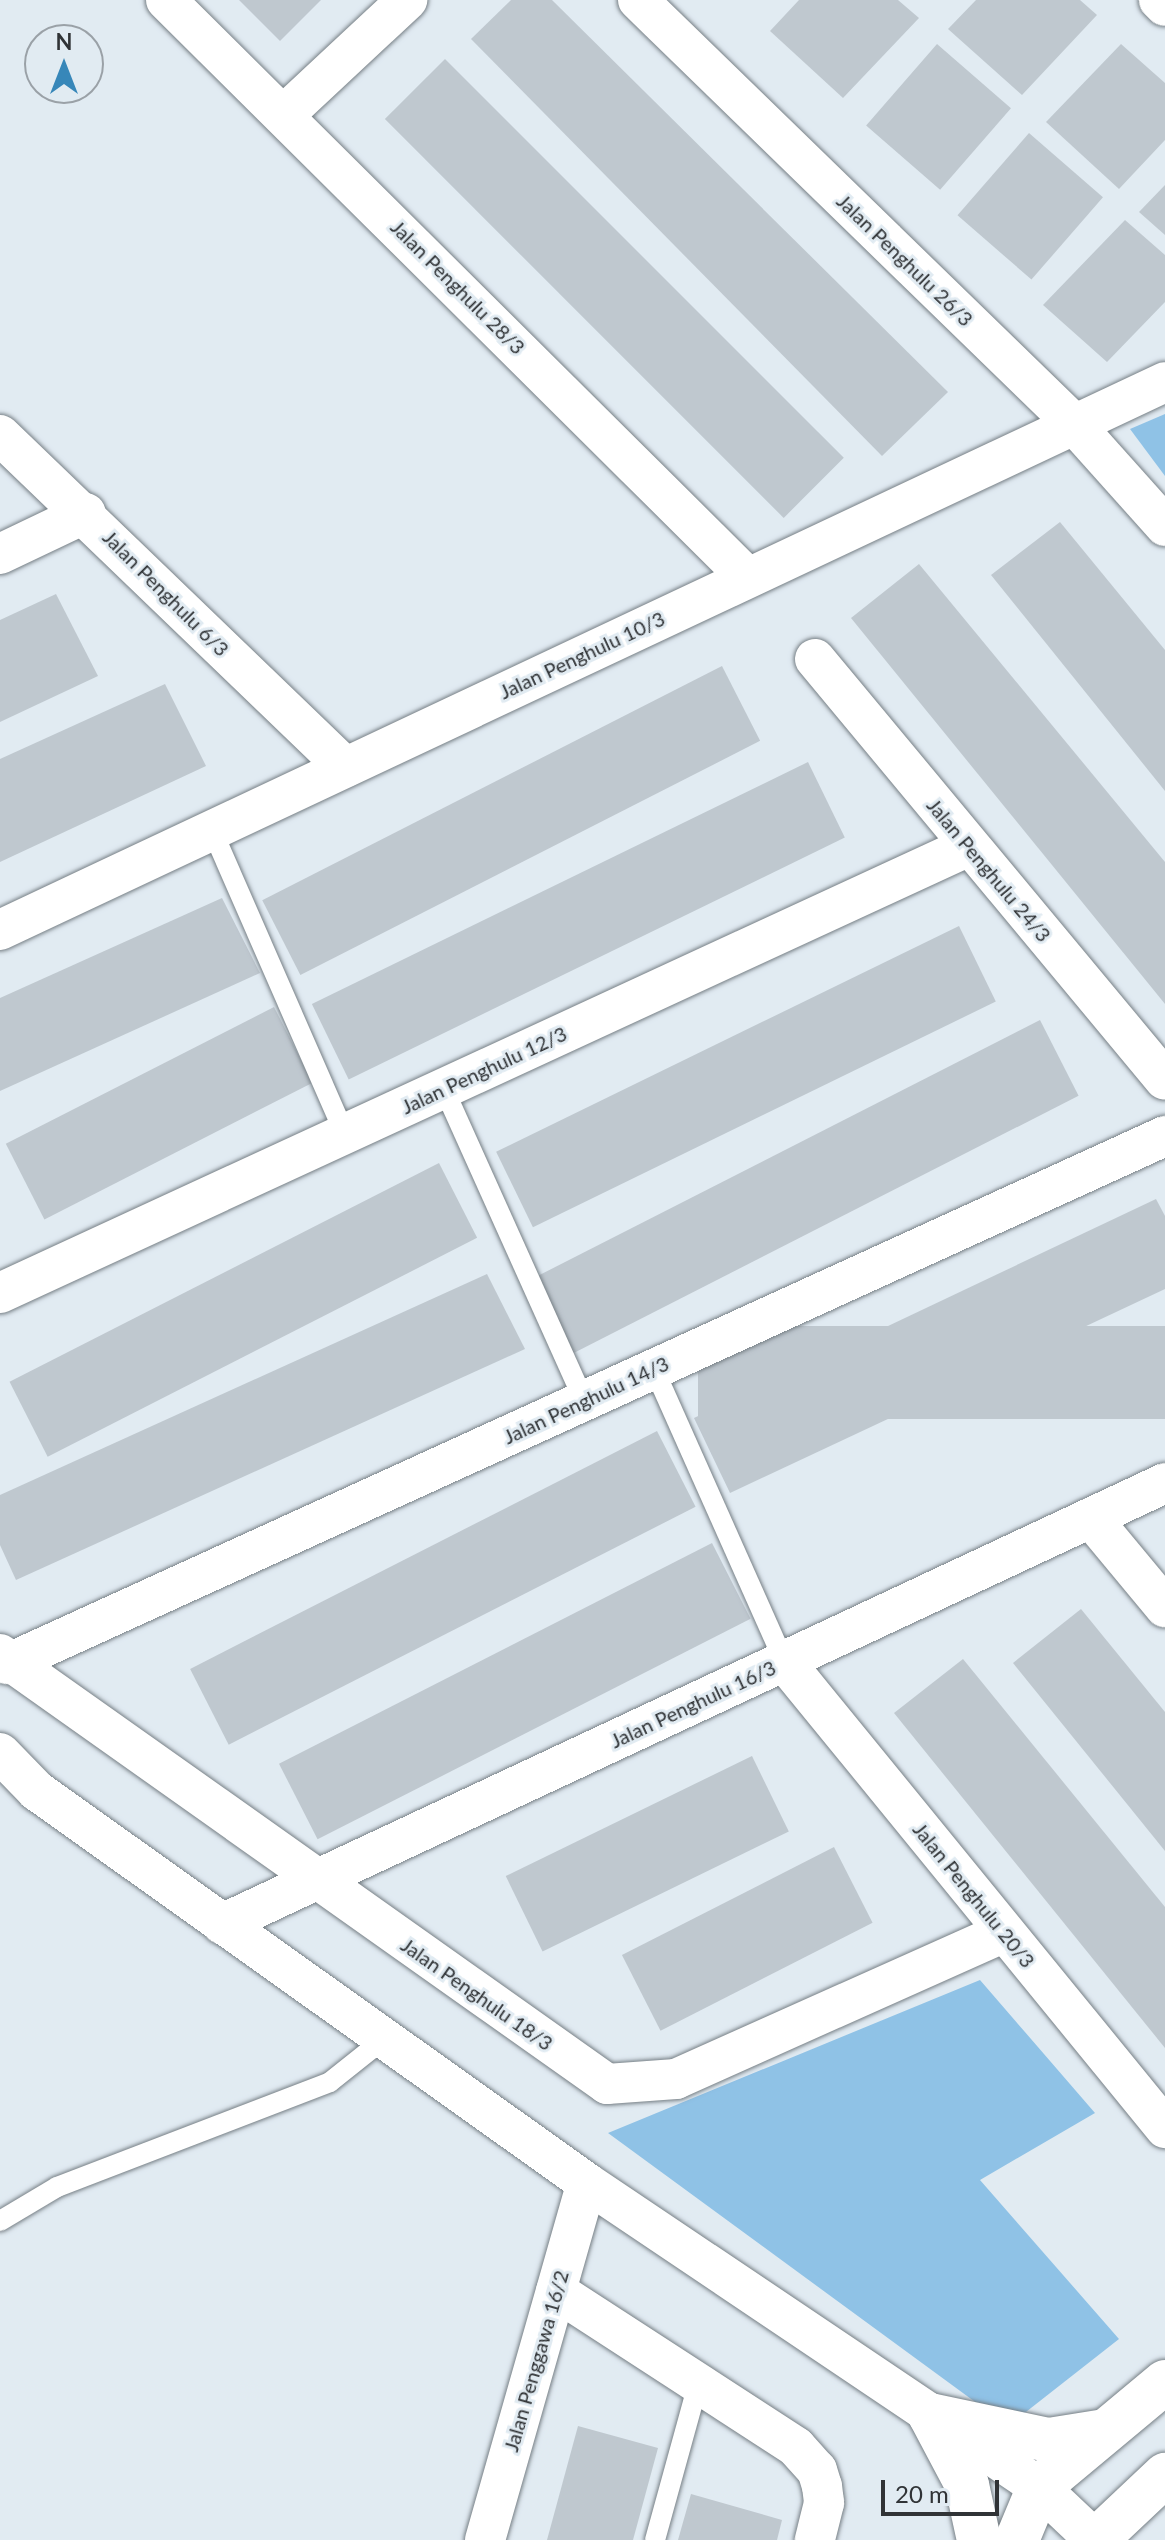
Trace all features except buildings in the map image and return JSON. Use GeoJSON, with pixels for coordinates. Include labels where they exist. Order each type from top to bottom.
{"type":"FeatureCollection","features":[{"type":"Feature","properties":{"kind":"main road"},"geometry":{"type":"LineString","coordinates":[[1017,2540],[1039,2487],[1165,2382]]}},
{"type":"Feature","properties":{"kind":"main road"},"geometry":{"type":"LineString","coordinates":[[930,2415],[1049,2440],[1106,2431]]}},
{"type":"Feature","properties":{"kind":"main road"},"geometry":{"type":"LineString","coordinates":[[930,2415],[967,2485],[979,2540]]}},
{"type":"Feature","properties":{"kind":"main road"},"geometry":{"type":"LineString","coordinates":[[1095,2540],[1165,2475]]}},
{"type":"Feature","properties":{"kind":"street","name":"Jalan Penghulu 28/3"},"geometry":{"type":"LineString","coordinates":[[166,0],[286,113],[747,577]]}},
{"type":"Feature","properties":{"kind":"street"},"geometry":{"type":"LineString","coordinates":[[286,113],[407,0]]}},
{"type":"Feature","properties":{"kind":"street","name":"Jalan Penghulu 26/3"},"geometry":{"type":"LineString","coordinates":[[638,0],[1073,423],[1165,526]]}},
{"type":"Feature","properties":{"kind":"street"},"geometry":{"type":"LineString","coordinates":[[1159,0],[1165,6]]}},
{"type":"Feature","properties":{"kind":"street","name":"Jalan Penghulu 10/3"},"geometry":{"type":"LineString","coordinates":[[0,930],[212,830],[338,760],[747,577],[1165,382]]}},
{"type":"Feature","properties":{"kind":"street","name":"Jalan Penghulu 6/3"},"geometry":{"type":"LineString","coordinates":[[0,435],[86,513],[338,760]]}},
{"type":"Feature","properties":{"kind":"street"},"geometry":{"type":"LineString","coordinates":[[0,554],[86,513]]}},
{"type":"Feature","properties":{"kind":"street","name":"Jalan Penghulu 24/3"},"geometry":{"type":"LineString","coordinates":[[815,659],[1165,1080]]}},
{"type":"Feature","properties":{"kind":"street","name":"Jalan Penghulu 12/3"},"geometry":{"type":"LineString","coordinates":[[0,1293],[969,846]]}},
{"type":"Feature","properties":{"kind":"street","name":"Jalan Penghulu 14/3"},"geometry":{"type":"LineString","coordinates":[[4,1659],[584,1401],[1165,1136]]}},
{"type":"Feature","properties":{"kind":"street","name":"Jalan Penghulu 16/3"},"geometry":{"type":"LineString","coordinates":[[222,1924],[1165,1483]]}},
{"type":"Feature","properties":{"kind":"street"},"geometry":{"type":"LineString","coordinates":[[1091,1518],[1165,1607]]}},
{"type":"Feature","properties":{"kind":"street","name":"Jalan Penghulu 18/3"},"geometry":{"type":"LineString","coordinates":[[4,1659],[314,1881],[607,2084],[676,2079],[1004,1932]]}},
{"type":"Feature","properties":{"kind":"street","name":"Jalan Penghulu 20/3"},"geometry":{"type":"LineString","coordinates":[[784,1661],[1165,2128]]}},
{"type":"Feature","properties":{"kind":"street"},"geometry":{"type":"LineString","coordinates":[[0,1753],[37,1791],[587,2183],[1039,2487],[1095,2540]]}},
{"type":"Feature","properties":{"kind":"street","name":"Jalan Penggawa 16/2"},"geometry":{"type":"LineString","coordinates":[[485,2540],[587,2183]]}},
{"type":"Feature","properties":{"kind":"street"},"geometry":{"type":"LineString","coordinates":[[556,2291],[699,2380],[796,2447],[817,2470],[820,2521]]}},
{"type":"Feature","properties":{"kind":"lane"},"geometry":{"type":"LineString","coordinates":[[212,830],[345,1134]]}},
{"type":"Feature","properties":{"kind":"lane"},"geometry":{"type":"LineString","coordinates":[[444,1089],[584,1401]]}},
{"type":"Feature","properties":{"kind":"lane"},"geometry":{"type":"LineString","coordinates":[[654,1369],[784,1661]]}},
{"type":"Feature","properties":{"kind":"lane"},"geometry":{"type":"LineString","coordinates":[[0,2221],[57,2187],[330,2082],[384,2039]]}},
{"type":"Feature","properties":{"kind":"lane"},"geometry":{"type":"LineString","coordinates":[[655,2540],[699,2380]]}},
{"type":"Feature","properties":{"kind":"shaded area"},"geometry":{"type":"Polygon","coordinates":[[[1165,414],[1165,476],[1130,429],[1165,414]]]}},
{"type":"Feature","properties":{"kind":"shaded area"},"geometry":{"type":"Polygon","coordinates":[[[980,1980],[1095,2113],[980,2180],[1119,2339],[1008,2426],[608,2133],[980,1980]]]}}]}
